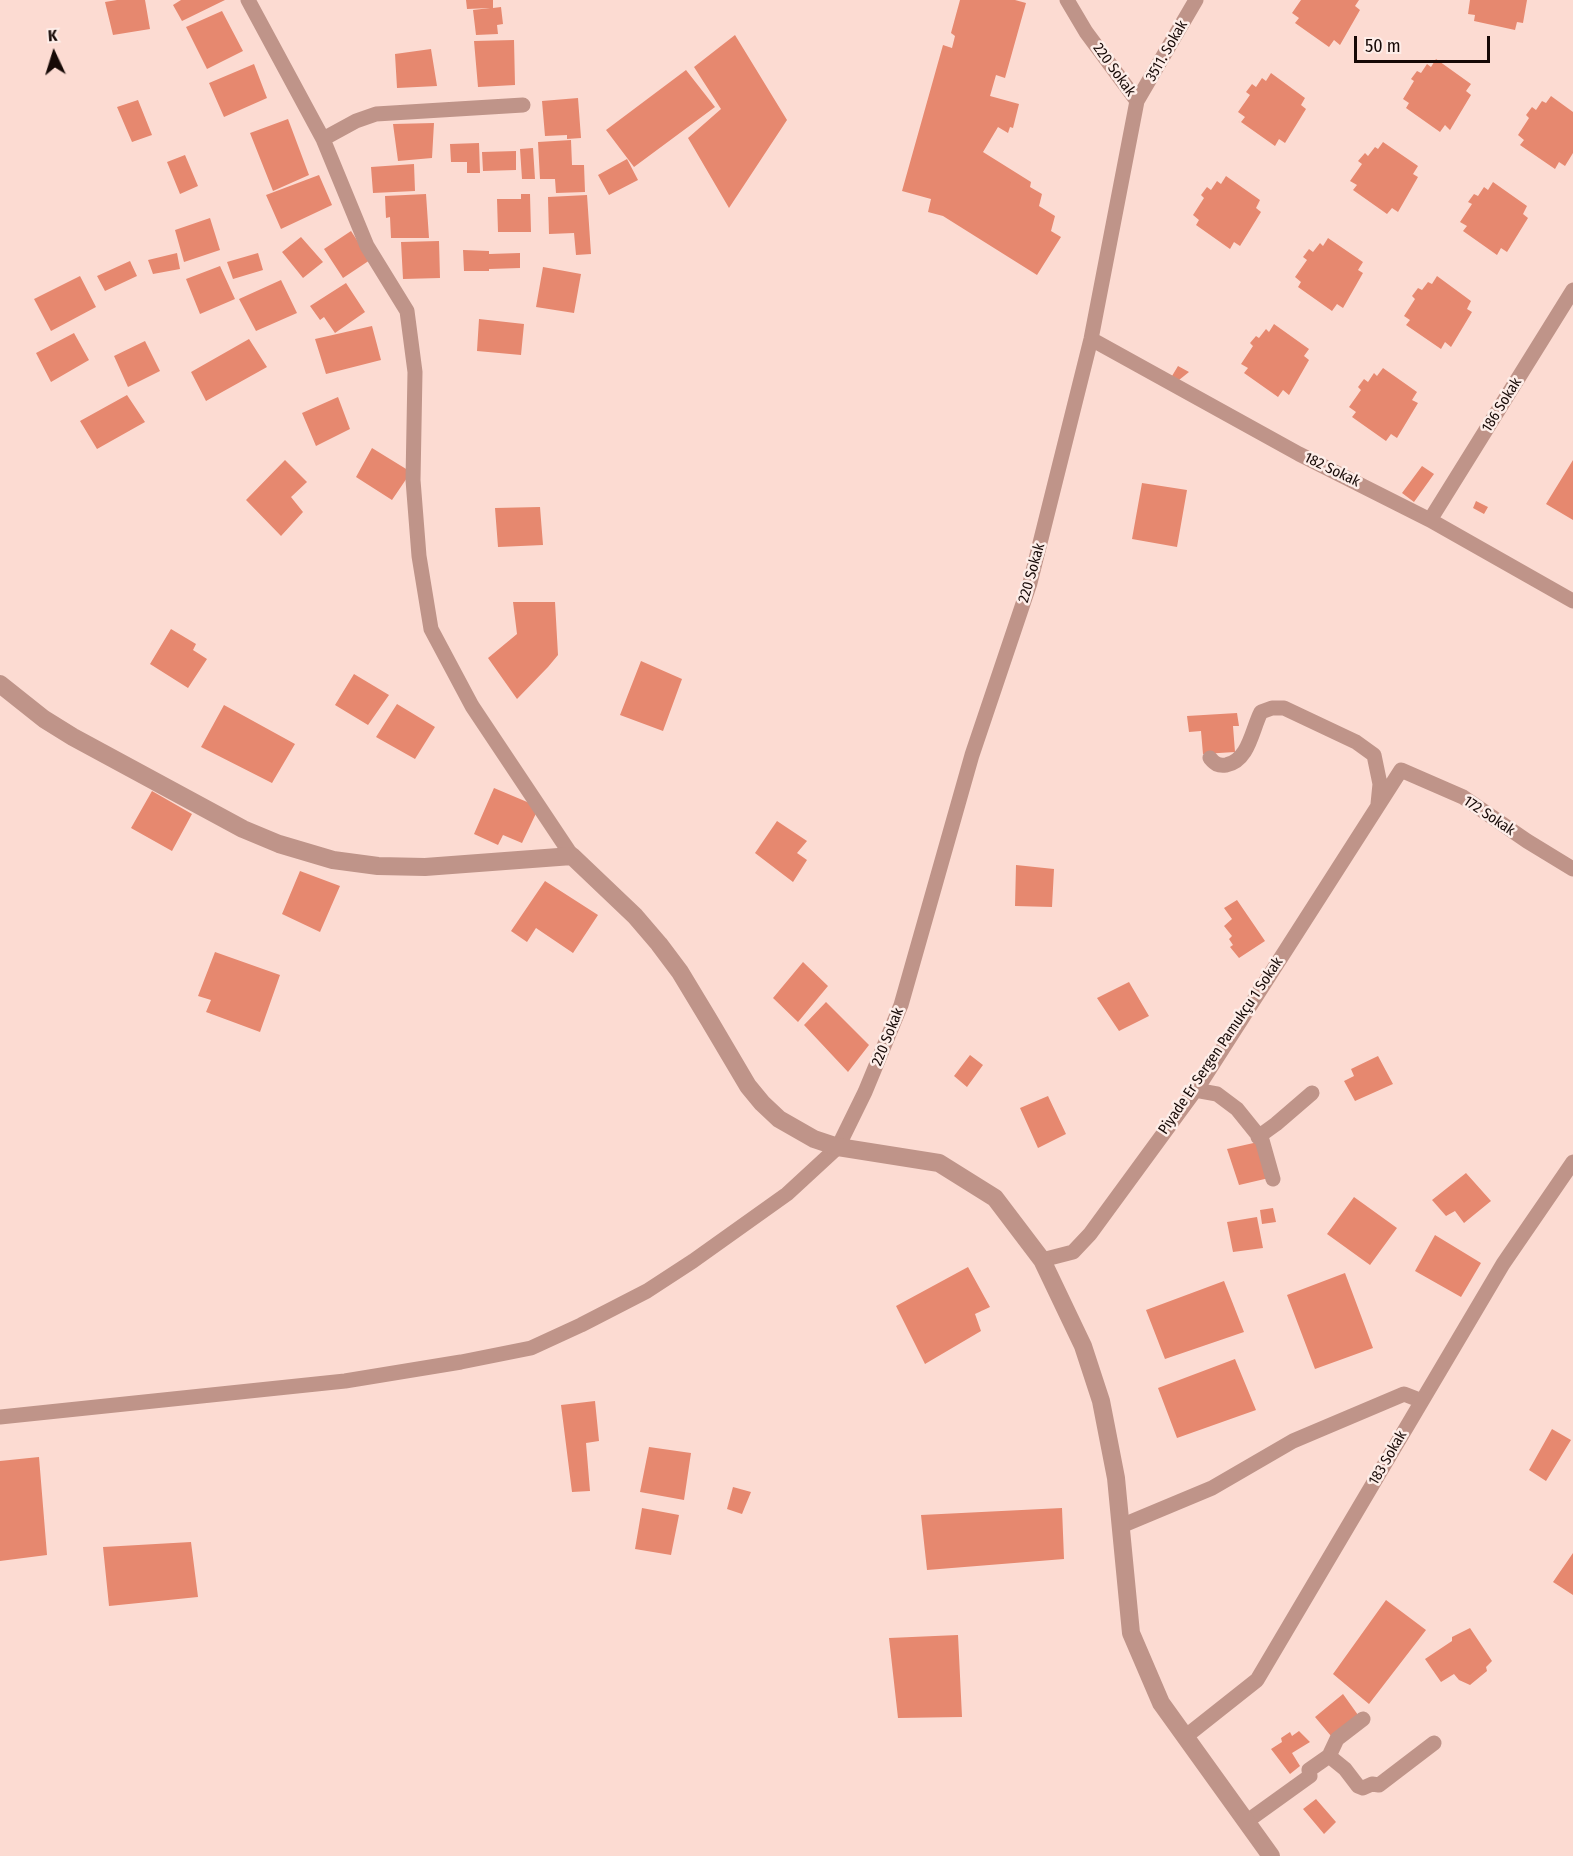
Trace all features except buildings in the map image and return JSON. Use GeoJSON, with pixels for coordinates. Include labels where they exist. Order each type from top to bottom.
{"type":"FeatureCollection","features":[{"type":"Feature","properties":{"kind":"street"},"geometry":{"type":"LineString","coordinates":[[248,0],[323,139],[367,246],[407,312],[415,372],[413,480],[419,556],[431,628],[472,706],[572,856],[635,916],[680,972],[748,1086],[762,1103],[779,1119],[799,1132],[838,1147],[939,1163],[995,1198],[1042,1260],[1083,1346],[1101,1401],[1116,1478],[1131,1633],[1161,1703],[1271,1856]]}},
{"type":"Feature","properties":{"kind":"street","name":"220 Sokak"},"geometry":{"type":"LineString","coordinates":[[838,1147],[865,1092],[901,1005],[911,974],[972,754],[1030,583],[1091,339],[1137,102],[1086,32],[1066,0]]}},
{"type":"Feature","properties":{"kind":"street","name":"3511. Sokak"},"geometry":{"type":"LineString","coordinates":[[1137,102],[1196,0]]}},
{"type":"Feature","properties":{"kind":"street"},"geometry":{"type":"LineString","coordinates":[[323,139],[356,121],[376,114],[522,105]]}},
{"type":"Feature","properties":{"kind":"street","name":"186 Sokak"},"geometry":{"type":"LineString","coordinates":[[1430,520],[1573,290]]}},
{"type":"Feature","properties":{"kind":"street","name":"182 Sokak"},"geometry":{"type":"LineString","coordinates":[[1091,339],[1299,454],[1430,520],[1573,601]]}},
{"type":"Feature","properties":{"kind":"street"},"geometry":{"type":"LineString","coordinates":[[0,684],[44,719],[73,737],[243,829],[279,844],[333,860],[378,866],[425,867],[572,856]]}},
{"type":"Feature","properties":{"kind":"street"},"geometry":{"type":"LineString","coordinates":[[1210,758],[1215,764],[1223,765],[1238,760],[1249,742],[1261,712],[1272,708],[1284,708],[1356,742],[1374,755],[1380,783],[1378,807]]}},
{"type":"Feature","properties":{"kind":"street","name":"Piyade Er Sergen Pamukçu 1 Sokak"},"geometry":{"type":"LineString","coordinates":[[1042,1260],[1072,1252],[1090,1234],[1195,1090],[1401,770]]}},
{"type":"Feature","properties":{"kind":"street","name":"172 Sokak"},"geometry":{"type":"LineString","coordinates":[[1401,770],[1463,797],[1573,869]]}},
{"type":"Feature","properties":{"kind":"street"},"geometry":{"type":"LineString","coordinates":[[1195,1090],[1217,1094],[1237,1109],[1262,1140],[1273,1179]]}},
{"type":"Feature","properties":{"kind":"street"},"geometry":{"type":"LineString","coordinates":[[1258,1137],[1312,1094]]}},
{"type":"Feature","properties":{"kind":"street"},"geometry":{"type":"LineString","coordinates":[[0,1417],[345,1381],[531,1348],[647,1291],[693,1261],[787,1194],[838,1147]]}},
{"type":"Feature","properties":{"kind":"street","name":"183 Sokak"},"geometry":{"type":"LineString","coordinates":[[1185,1737],[1257,1680],[1503,1264],[1573,1162]]}},
{"type":"Feature","properties":{"kind":"street"},"geometry":{"type":"LineString","coordinates":[[1121,1526],[1212,1488],[1293,1441],[1394,1398],[1404,1394],[1422,1401]]}},
{"type":"Feature","properties":{"kind":"street"},"geometry":{"type":"LineString","coordinates":[[1246,1822],[1310,1776],[1309,1770],[1329,1756],[1337,1739],[1363,1719]]}},
{"type":"Feature","properties":{"kind":"street"},"geometry":{"type":"LineString","coordinates":[[1329,1756],[1345,1769],[1358,1786],[1363,1788],[1372,1784],[1379,1785],[1434,1743]]}}]}
